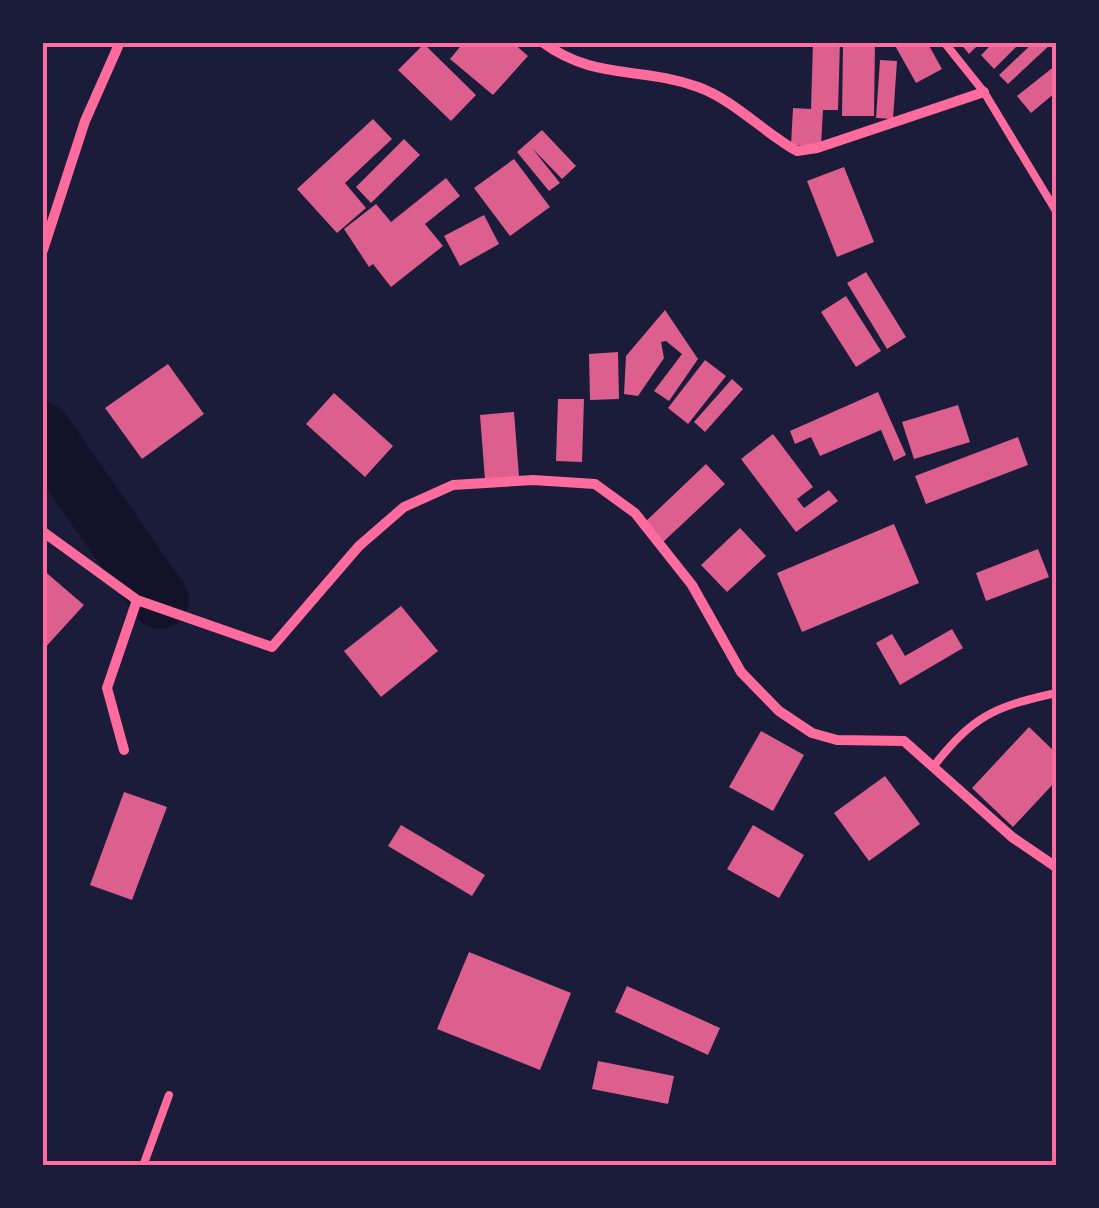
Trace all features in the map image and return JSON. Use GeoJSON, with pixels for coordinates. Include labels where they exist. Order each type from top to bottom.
{"type":"FeatureCollection","features":[{"type":"Feature","properties":{"kind":"street"},"geometry":{"type":"LineString","coordinates":[[43,250],[85,121],[120,42]]}},
{"type":"Feature","properties":{"kind":"street"},"geometry":{"type":"LineString","coordinates":[[542,42],[560,55],[600,71],[657,75],[702,88],[797,151],[817,148],[984,92]]}},
{"type":"Feature","properties":{"kind":"street"},"geometry":{"type":"LineString","coordinates":[[42,531],[137,600],[272,647],[359,546],[404,507],[453,485],[533,480],[596,484],[635,513],[692,585],[741,672],[779,711],[812,733],[837,740],[904,741],[1012,837],[1056,867]]}},
{"type":"Feature","properties":{"kind":"street"},"geometry":{"type":"LineString","coordinates":[[124,750],[107,688],[137,600]]}},
{"type":"Feature","properties":{"kind":"lane"},"geometry":{"type":"LineString","coordinates":[[944,42],[984,92],[1056,211]]}},
{"type":"Feature","properties":{"kind":"lane"},"geometry":{"type":"LineString","coordinates":[[933,767],[961,731],[985,714],[1056,693]]}},
{"type":"Feature","properties":{"kind":"lane"},"geometry":{"type":"LineString","coordinates":[[143,1166],[169,1095]]}},
{"type":"Feature","properties":{"kind":"building"},"geometry":{"type":"Polygon","coordinates":[[[464,42],[512,42],[528,56],[493,95],[450,59],[464,42]]]}},
{"type":"Feature","properties":{"kind":"building"},"geometry":{"type":"Polygon","coordinates":[[[813,42],[840,42],[838,110],[823,110],[821,146],[791,145],[793,108],[811,109],[813,42]]]}},
{"type":"Feature","properties":{"kind":"building"},"geometry":{"type":"Polygon","coordinates":[[[893,42],[927,42],[942,69],[916,83],[893,42]]]}},
{"type":"Feature","properties":{"kind":"building"},"geometry":{"type":"Polygon","coordinates":[[[959,42],[981,42],[969,54],[959,42]]]}},
{"type":"Feature","properties":{"kind":"building"},"geometry":{"type":"Polygon","coordinates":[[[994,42],[1021,42],[994,69],[981,55],[994,42]]]}},
{"type":"Feature","properties":{"kind":"building"},"geometry":{"type":"Polygon","coordinates":[[[1034,42],[1053,42],[1008,84],[999,75],[1034,42]]]}},
{"type":"Feature","properties":{"kind":"building"},"geometry":{"type":"Polygon","coordinates":[[[843,43],[875,43],[874,116],[842,116],[843,43]]]}},
{"type":"Feature","properties":{"kind":"building"},"geometry":{"type":"Polygon","coordinates":[[[424,44],[476,95],[451,121],[398,70],[424,44]]]}},
{"type":"Feature","properties":{"kind":"building"},"geometry":{"type":"Polygon","coordinates":[[[880,60],[897,61],[893,119],[876,118],[880,60]]]}},
{"type":"Feature","properties":{"kind":"building"},"geometry":{"type":"Polygon","coordinates":[[[1056,65],[1056,92],[1031,113],[1017,96],[1056,65]]]}},
{"type":"Feature","properties":{"kind":"building"},"geometry":{"type":"Polygon","coordinates":[[[373,119],[392,139],[345,183],[366,208],[337,233],[297,189],[373,119]]]}},
{"type":"Feature","properties":{"kind":"building"},"geometry":{"type":"Polygon","coordinates":[[[542,130],[576,166],[562,179],[532,148],[560,183],[549,191],[517,152],[542,130]]]}},
{"type":"Feature","properties":{"kind":"building"},"geometry":{"type":"Polygon","coordinates":[[[404,139],[420,155],[371,203],[356,187],[404,139]]]}},
{"type":"Feature","properties":{"kind":"building"},"geometry":{"type":"Polygon","coordinates":[[[514,159],[550,207],[510,236],[474,188],[514,159]]]}},
{"type":"Feature","properties":{"kind":"building"},"geometry":{"type":"Polygon","coordinates":[[[844,167],[874,242],[837,257],[807,181],[844,167]]]}},
{"type":"Feature","properties":{"kind":"building"},"geometry":{"type":"Polygon","coordinates":[[[446,178],[460,196],[425,224],[443,246],[391,287],[373,264],[369,267],[344,229],[376,204],[391,222],[446,178]]]}},
{"type":"Feature","properties":{"kind":"building"},"geometry":{"type":"Polygon","coordinates":[[[484,215],[499,244],[460,266],[444,236],[484,215]]]}},
{"type":"Feature","properties":{"kind":"building"},"geometry":{"type":"Polygon","coordinates":[[[866,272],[906,337],[887,349],[847,283],[866,272]]]}},
{"type":"Feature","properties":{"kind":"building"},"geometry":{"type":"Polygon","coordinates":[[[846,296],[881,351],[856,367],[821,312],[846,296]]]}},
{"type":"Feature","properties":{"kind":"building"},"geometry":{"type":"Polygon","coordinates":[[[665,310],[698,359],[669,401],[654,391],[682,354],[666,341],[661,342],[664,358],[638,396],[624,394],[626,356],[665,310]]]}},
{"type":"Feature","properties":{"kind":"building"},"geometry":{"type":"Polygon","coordinates":[[[618,352],[619,399],[590,400],[589,354],[618,352]]]}},
{"type":"Feature","properties":{"kind":"building"},"geometry":{"type":"Polygon","coordinates":[[[705,360],[726,376],[688,424],[668,408],[705,360]]]}},
{"type":"Feature","properties":{"kind":"building"},"geometry":{"type":"Polygon","coordinates":[[[168,364],[204,414],[142,459],[105,408],[168,364]]]}},
{"type":"Feature","properties":{"kind":"building"},"geometry":{"type":"Polygon","coordinates":[[[732,379],[743,389],[705,432],[694,422],[732,379]]]}},
{"type":"Feature","properties":{"kind":"building"},"geometry":{"type":"Polygon","coordinates":[[[878,392],[906,455],[894,461],[881,430],[820,456],[811,437],[795,444],[790,431],[878,392]]]}},
{"type":"Feature","properties":{"kind":"building"},"geometry":{"type":"Polygon","coordinates":[[[334,393],[393,446],[365,477],[306,424],[334,393]]]}},
{"type":"Feature","properties":{"kind":"building"},"geometry":{"type":"Polygon","coordinates":[[[558,399],[584,399],[582,462],[556,461],[558,399]]]}},
{"type":"Feature","properties":{"kind":"building"},"geometry":{"type":"Polygon","coordinates":[[[958,405],[970,442],[914,459],[902,422],[958,405]]]}},
{"type":"Feature","properties":{"kind":"building"},"geometry":{"type":"Polygon","coordinates":[[[514,412],[519,477],[485,480],[480,415],[514,412]]]}},
{"type":"Feature","properties":{"kind":"building"},"geometry":{"type":"Polygon","coordinates":[[[773,434],[813,487],[797,499],[804,508],[829,490],[838,501],[796,532],[741,459],[773,434]]]}},
{"type":"Feature","properties":{"kind":"building"},"geometry":{"type":"Polygon","coordinates":[[[1018,437],[1028,465],[926,504],[915,476],[1018,437]]]}},
{"type":"Feature","properties":{"kind":"building"},"geometry":{"type":"Polygon","coordinates":[[[706,464],[725,484],[662,543],[644,523],[706,464]]]}},
{"type":"Feature","properties":{"kind":"building"},"geometry":{"type":"Polygon","coordinates":[[[894,524],[919,583],[802,632],[777,573],[894,524]]]}},
{"type":"Feature","properties":{"kind":"building"},"geometry":{"type":"Polygon","coordinates":[[[740,528],[766,556],[727,592],[701,565],[740,528]]]}},
{"type":"Feature","properties":{"kind":"building"},"geometry":{"type":"Polygon","coordinates":[[[1038,549],[1049,577],[986,601],[976,573],[1038,549]]]}},
{"type":"Feature","properties":{"kind":"building"},"geometry":{"type":"Polygon","coordinates":[[[42,569],[84,605],[42,651],[42,569]]]}},
{"type":"Feature","properties":{"kind":"building"},"geometry":{"type":"Polygon","coordinates":[[[401,606],[438,651],[381,697],[344,651],[401,606]]]}},
{"type":"Feature","properties":{"kind":"building"},"geometry":{"type":"Polygon","coordinates":[[[952,629],[963,648],[900,685],[876,643],[892,634],[905,656],[952,629]]]}},
{"type":"Feature","properties":{"kind":"building"},"geometry":{"type":"Polygon","coordinates":[[[1029,727],[1056,753],[1056,781],[1013,827],[972,788],[1029,727]]]}},
{"type":"Feature","properties":{"kind":"building"},"geometry":{"type":"Polygon","coordinates":[[[761,731],[804,755],[773,811],[729,787],[761,731]]]}},
{"type":"Feature","properties":{"kind":"building"},"geometry":{"type":"Polygon","coordinates":[[[885,776],[920,824],[869,861],[834,813],[885,776]]]}},
{"type":"Feature","properties":{"kind":"building"},"geometry":{"type":"Polygon","coordinates":[[[124,792],[167,807],[132,900],[90,885],[124,792]]]}},
{"type":"Feature","properties":{"kind":"building"},"geometry":{"type":"Polygon","coordinates":[[[401,825],[485,875],[472,896],[388,846],[401,825]]]}},
{"type":"Feature","properties":{"kind":"building"},"geometry":{"type":"Polygon","coordinates":[[[753,825],[804,855],[779,898],[727,869],[753,825]]]}},
{"type":"Feature","properties":{"kind":"building"},"geometry":{"type":"Polygon","coordinates":[[[469,952],[571,993],[540,1070],[437,1029],[469,952]]]}},
{"type":"Feature","properties":{"kind":"building"},"geometry":{"type":"Polygon","coordinates":[[[627,986],[720,1028],[708,1055],[615,1012],[627,986]]]}},
{"type":"Feature","properties":{"kind":"building"},"geometry":{"type":"Polygon","coordinates":[[[598,1061],[674,1076],[668,1104],[592,1089],[598,1061]]]}},
{"type":"Feature","properties":{"kind":"waterway"},"geometry":{"type":"LineString","coordinates":[[42,431],[160,600]]}}]}
